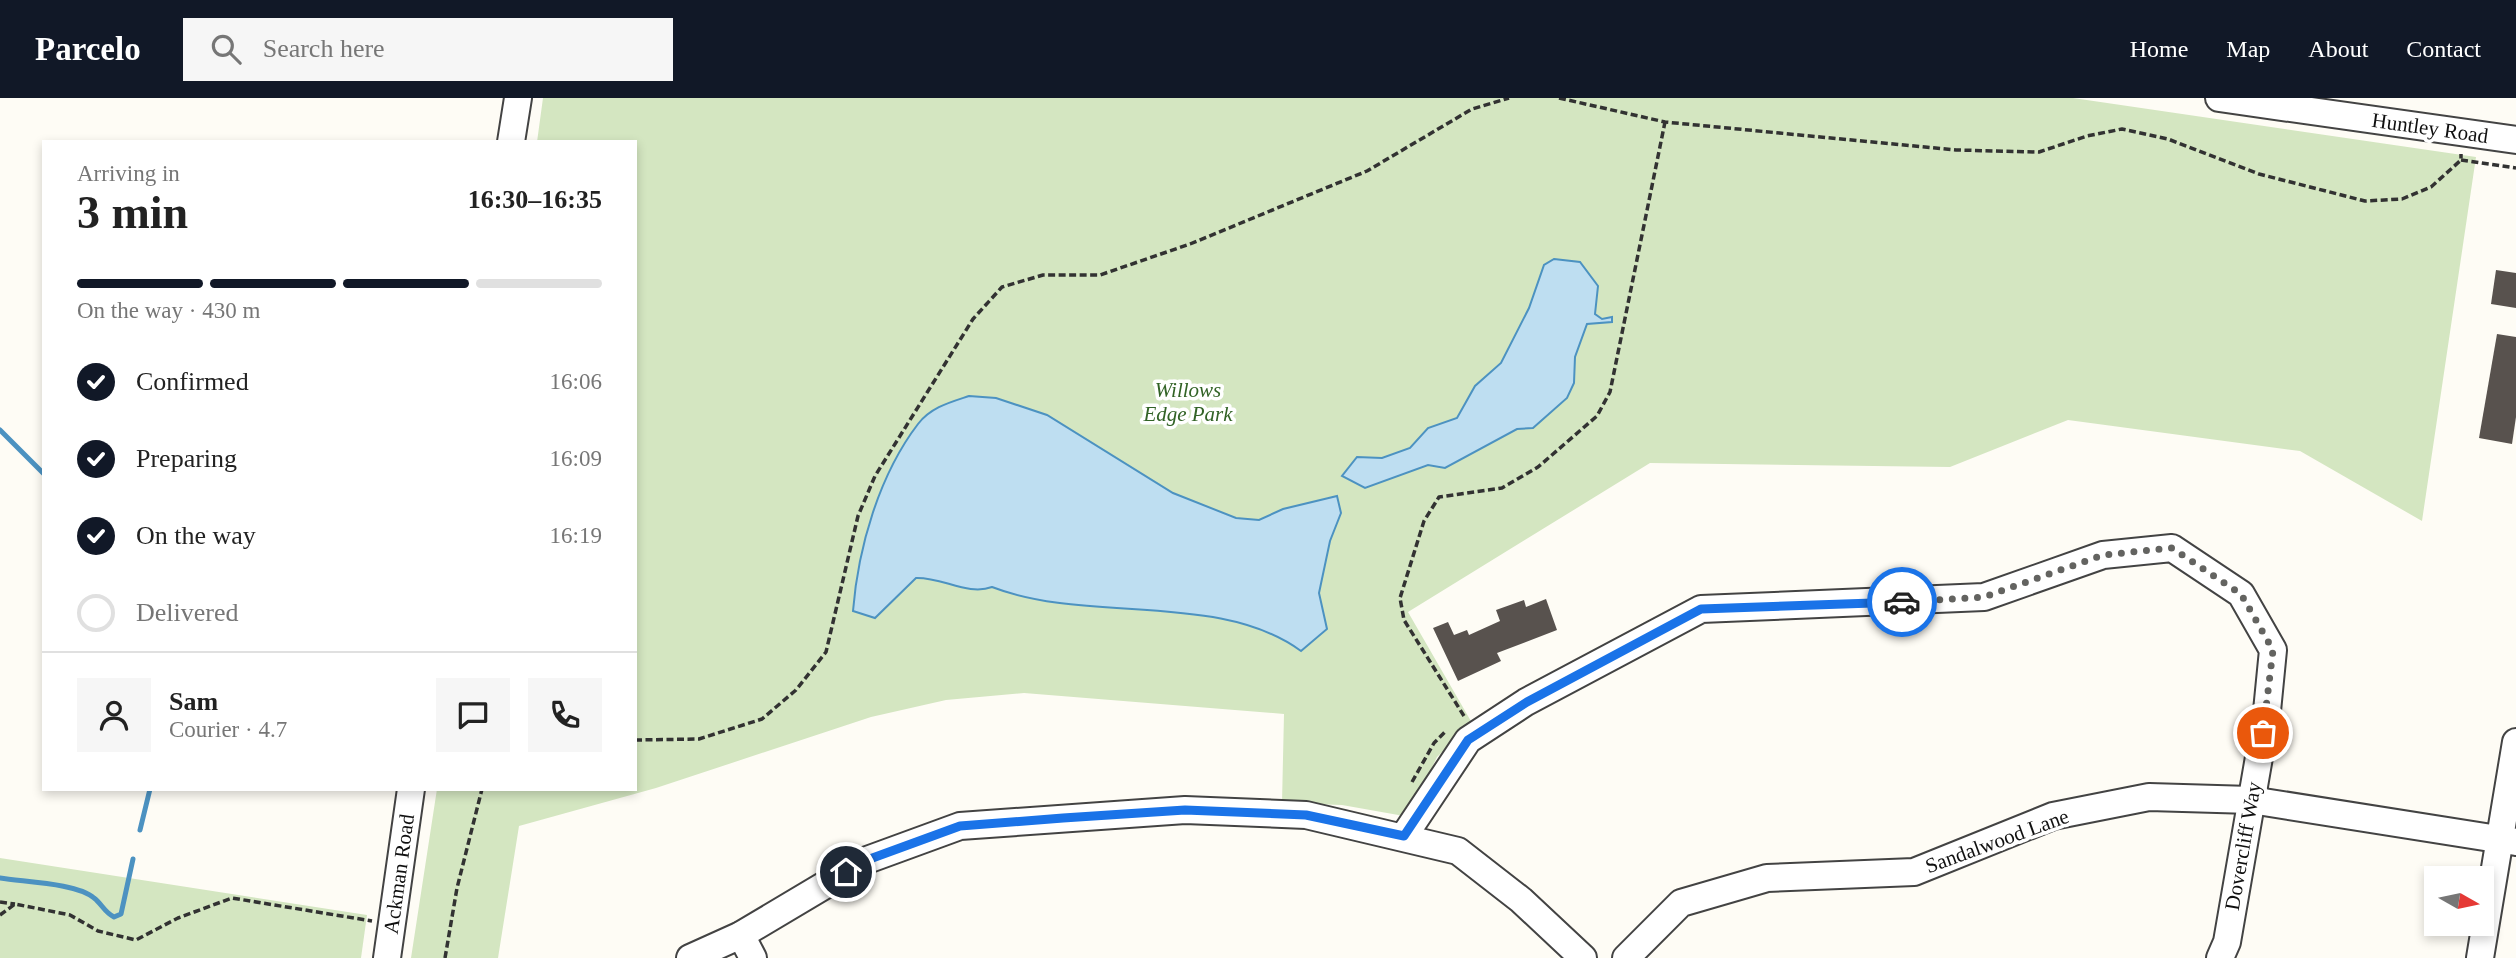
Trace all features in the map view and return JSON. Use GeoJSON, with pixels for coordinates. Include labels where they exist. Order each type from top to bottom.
{"type":"FeatureCollection","features":[{"type":"Feature","properties":{"kind":"street"},"geometry":{"type":"LineString","coordinates":[[511,140],[518,98]]}},
{"type":"Feature","properties":{"kind":"street","name":"Huntley Road"},"geometry":{"type":"LineString","coordinates":[[2219,98],[2516,140]]}},
{"type":"Feature","properties":{"kind":"street","name":"Dovercliff Way"},"geometry":{"type":"LineString","coordinates":[[1404,836],[1468,740],[1527,702],[1701,609],[1984,597],[2103,555],[2172,548],[2241,594],[2273,650],[2227,942],[2220,958]]}},
{"type":"Feature","properties":{"kind":"street"},"geometry":{"type":"LineString","coordinates":[[2480,958],[2508,841],[2516,742]]}},
{"type":"Feature","properties":{"kind":"street","name":"Ackman Road"},"geometry":{"type":"LineString","coordinates":[[387,958],[411,791]]}},
{"type":"Feature","properties":{"kind":"street","name":"Sandalwood Lane"},"geometry":{"type":"LineString","coordinates":[[1626,958],[1681,903],[1767,878],[1914,872],[2053,816],[2149,797],[2251,800],[2508,841]]}},
{"type":"Feature","properties":{"kind":"street"},"geometry":{"type":"LineString","coordinates":[[690,958],[747,946],[867,860],[960,826],[1185,810],[1306,815],[1404,836],[1458,851],[1521,900],[1583,958]]}},
{"type":"Feature","properties":{"kind":"path"},"geometry":{"type":"LineString","coordinates":[[637,740],[699,739],[762,719],[796,690],[826,652],[858,516],[876,476],[973,319],[1002,287],[1043,275],[1100,275],[1190,244],[1367,171],[1472,109],[1509,98]]}},
{"type":"Feature","properties":{"kind":"path"},"geometry":{"type":"LineString","coordinates":[[1559,98],[1665,122],[1956,150],[2039,152],[2087,136],[2122,129],[2168,139],[2259,174],[2365,201],[2402,200],[2431,187],[2461,160],[2516,167]]}},
{"type":"Feature","properties":{"kind":"path"},"geometry":{"type":"LineString","coordinates":[[1476,735],[1404,620],[1401,598],[1424,521],[1439,498],[1502,488],[1538,467],[1597,416],[1610,392],[1665,122]]}},
{"type":"Feature","properties":{"kind":"path"},"geometry":{"type":"LineString","coordinates":[[445,958],[457,888],[481,791]]}},
{"type":"Feature","properties":{"kind":"path"},"geometry":{"type":"LineString","coordinates":[[0,902],[70,915],[98,931],[136,940],[178,918],[232,898],[392,924]]}},
{"type":"Feature","properties":{"kind":"path"},"geometry":{"type":"LineString","coordinates":[[0,915],[15,904]]}},
{"type":"Feature","properties":{"kind":"green space","name":"Willows Edge Park"},"geometry":{"type":"Polygon","coordinates":[[[543,98],[2073,98],[2476,157],[2422,521],[2300,451],[2068,420],[1950,467],[1650,463],[1408,612],[1472,723],[1437,757],[1414,805],[1404,816],[1342,805],[1282,803],[1284,714],[1024,693],[946,700],[871,717],[656,788],[519,826],[498,958],[411,958],[437,791],[637,791],[637,140],[537,140],[543,98]]]}},
{"type":"Feature","properties":{"kind":"green space"},"geometry":{"type":"Polygon","coordinates":[[[0,858],[367,915],[361,958],[0,958],[0,858]]]}},
{"type":"Feature","properties":{"kind":"water"},"geometry":{"type":"Polygon","coordinates":[[[1554,259],[1580,262],[1598,286],[1595,314],[1602,319],[1612,317],[1612,322],[1587,324],[1575,357],[1574,383],[1567,398],[1533,428],[1517,429],[1445,468],[1428,465],[1365,488],[1342,476],[1357,457],[1382,458],[1410,448],[1428,428],[1457,418],[1475,386],[1501,363],[1529,308],[1544,265],[1554,259]]]}},
{"type":"Feature","properties":{"kind":"water"},"geometry":{"type":"Polygon","coordinates":[[[969,396],[996,398],[1047,415],[1173,493],[1236,518],[1259,520],[1283,509],[1337,496],[1341,513],[1330,541],[1319,593],[1327,629],[1301,651],[1268,633],[1232,621],[1193,614],[1069,604],[1029,598],[992,587],[964,588],[926,578],[916,578],[875,618],[853,611],[865,538],[892,466],[923,418],[942,406],[969,396]]]}},
{"type":"Feature","properties":{"kind":"building"},"geometry":{"type":"Polygon","coordinates":[[[2496,270],[2516,273],[2516,308],[2491,304],[2496,270]]]}},
{"type":"Feature","properties":{"kind":"building"},"geometry":{"type":"Polygon","coordinates":[[[2497,334],[2516,337],[2516,417],[2512,444],[2479,438],[2497,334]]]}},
{"type":"Feature","properties":{"kind":"building"},"geometry":{"type":"Polygon","coordinates":[[[1546,599],[1557,630],[1497,653],[1501,661],[1458,681],[1433,628],[1448,622],[1454,635],[1467,630],[1469,635],[1500,621],[1496,610],[1524,600],[1526,607],[1546,599]]]}},
{"type":"Feature","properties":{"kind":"waterway"},"geometry":{"type":"LineString","coordinates":[[0,430],[42,472]]}},
{"type":"Feature","properties":{"kind":"waterway"},"geometry":{"type":"LineString","coordinates":[[140,830],[150,791]]}},
{"type":"Feature","properties":{"kind":"waterway"},"geometry":{"type":"LineString","coordinates":[[0,878],[75,889],[94,898],[114,917],[121,914],[133,859]]}},
{"type":"Feature","properties":{"kind":"way so far"},"geometry":{"type":"LineString","coordinates":[[1902,602],[1984,597],[2103,555],[2172,548],[2241,594],[2273,650],[2263,733]]}},
{"type":"Feature","properties":{"kind":"route"},"geometry":{"type":"LineString","coordinates":[[846,872],[867,860],[960,826],[1185,810],[1306,815],[1404,836],[1468,740],[1527,702],[1701,609],[1783,604],[1902,602]]}}]}
